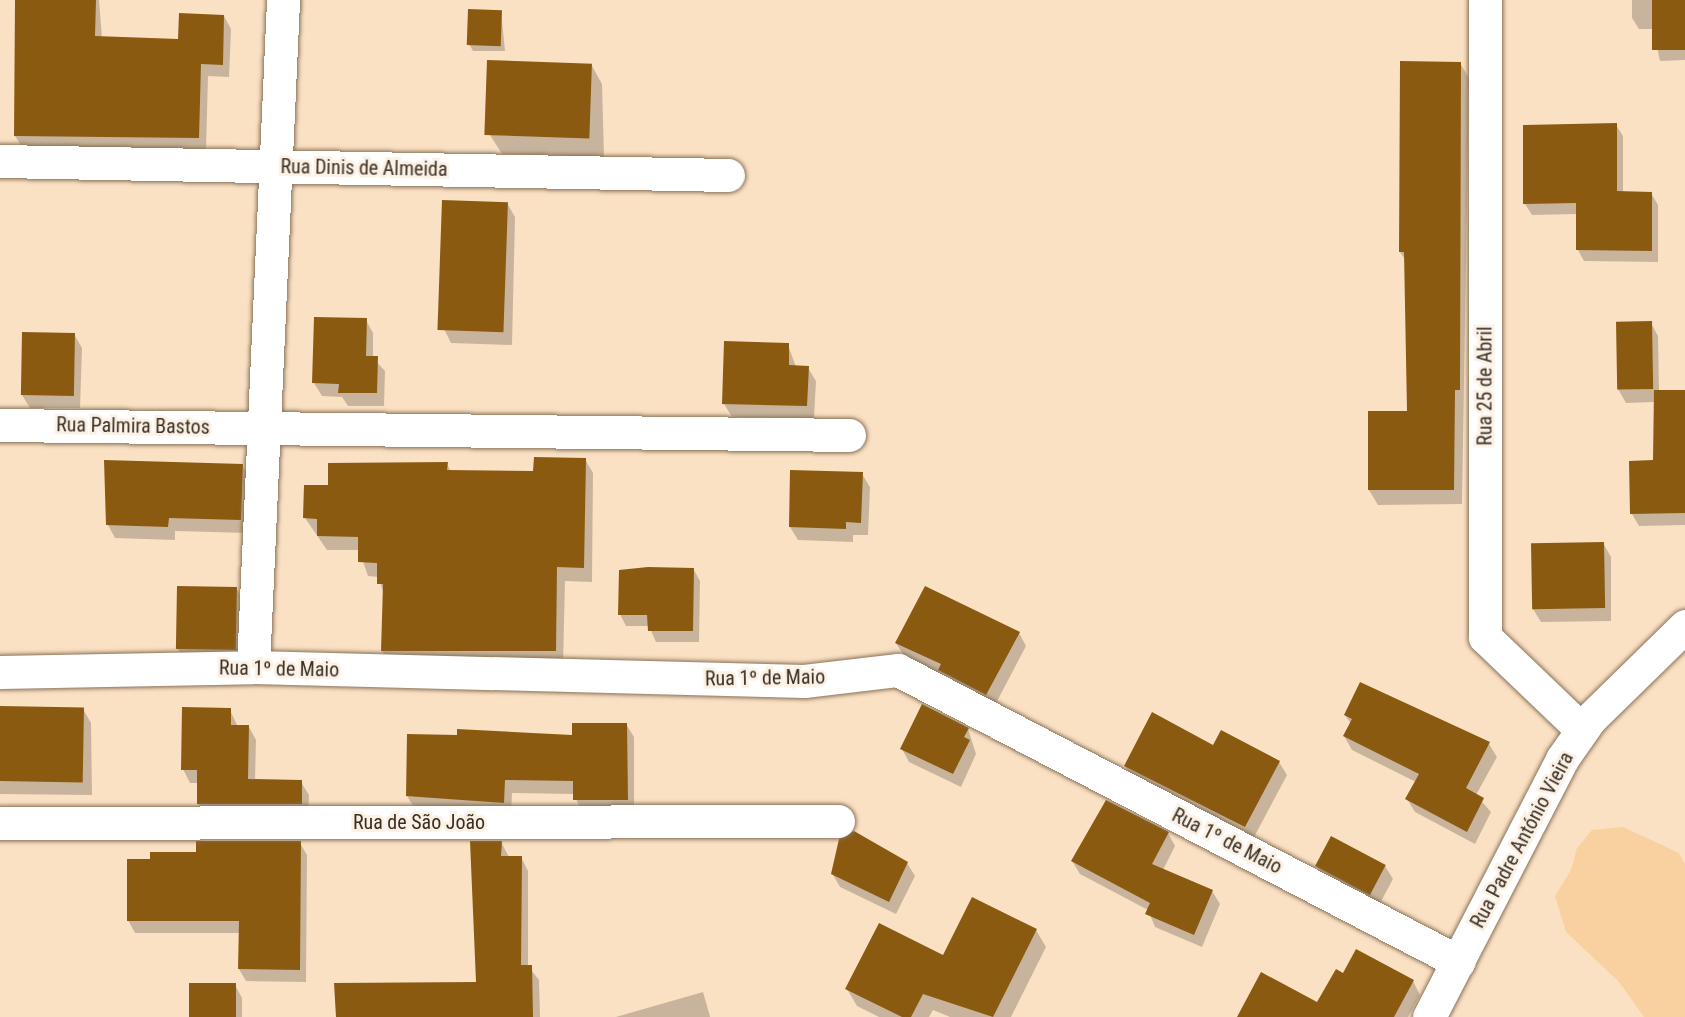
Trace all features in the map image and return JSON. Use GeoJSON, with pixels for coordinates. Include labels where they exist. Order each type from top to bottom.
{"type":"FeatureCollection","features":[{"type":"Feature","properties":{"kind":"street"},"geometry":{"type":"LineString","coordinates":[[253,667],[266,428],[283,0]]}},
{"type":"Feature","properties":{"kind":"street","name":"Rua 25 de Abril"},"geometry":{"type":"LineString","coordinates":[[1485,0],[1485,638],[1582,729]]}},
{"type":"Feature","properties":{"kind":"street","name":"Rua Dinis de Almeida"},"geometry":{"type":"LineString","coordinates":[[0,161],[728,175]]}},
{"type":"Feature","properties":{"kind":"street","name":"Rua Palmira Bastos"},"geometry":{"type":"LineString","coordinates":[[0,425],[849,435]]}},
{"type":"Feature","properties":{"kind":"street","name":"Rua Padre António Vieira"},"geometry":{"type":"LineString","coordinates":[[1429,1017],[1562,759],[1582,729],[1685,626]]}},
{"type":"Feature","properties":{"kind":"street","name":"Rua 1º de Maio"},"geometry":{"type":"LineString","coordinates":[[0,672],[253,667],[804,681],[898,670],[1459,962]]}},
{"type":"Feature","properties":{"kind":"street","name":"Rua de São João"},"geometry":{"type":"LineString","coordinates":[[0,823],[838,821]]}},
{"type":"Feature","properties":{"kind":"shaded area"},"geometry":{"type":"Polygon","coordinates":[[[1623,827],[1679,853],[1685,864],[1685,1017],[1644,1017],[1619,982],[1566,932],[1555,896],[1571,870],[1577,848],[1592,830],[1623,827]]]}},
{"type":"Feature","properties":{"kind":"building"},"geometry":{"type":"Polygon","coordinates":[[[15,0],[96,0],[95,36],[178,39],[179,13],[224,15],[223,65],[201,64],[199,138],[14,136],[15,0]]]}},
{"type":"Feature","properties":{"kind":"building"},"geometry":{"type":"Polygon","coordinates":[[[1652,0],[1685,0],[1685,50],[1652,50],[1652,0]]]}},
{"type":"Feature","properties":{"kind":"building"},"geometry":{"type":"Polygon","coordinates":[[[468,9],[502,10],[501,46],[467,45],[468,9]]]}},
{"type":"Feature","properties":{"kind":"building"},"geometry":{"type":"Polygon","coordinates":[[[487,60],[592,64],[589,139],[484,135],[487,60]]]}},
{"type":"Feature","properties":{"kind":"building"},"geometry":{"type":"Polygon","coordinates":[[[1400,61],[1461,62],[1460,390],[1455,390],[1454,490],[1368,490],[1368,411],[1407,411],[1404,252],[1399,252],[1400,61]]]}},
{"type":"Feature","properties":{"kind":"building"},"geometry":{"type":"Polygon","coordinates":[[[1617,123],[1617,191],[1652,192],[1652,251],[1576,250],[1576,203],[1523,204],[1523,125],[1617,123]]]}},
{"type":"Feature","properties":{"kind":"building"},"geometry":{"type":"Polygon","coordinates":[[[442,200],[508,202],[503,332],[437,330],[442,200]]]}},
{"type":"Feature","properties":{"kind":"building"},"geometry":{"type":"Polygon","coordinates":[[[314,317],[367,318],[366,356],[378,356],[377,393],[338,393],[339,384],[312,383],[314,317]]]}},
{"type":"Feature","properties":{"kind":"building"},"geometry":{"type":"Polygon","coordinates":[[[1652,321],[1653,389],[1617,390],[1616,322],[1652,321]]]}},
{"type":"Feature","properties":{"kind":"building"},"geometry":{"type":"Polygon","coordinates":[[[22,332],[75,333],[74,396],[21,395],[22,332]]]}},
{"type":"Feature","properties":{"kind":"building"},"geometry":{"type":"Polygon","coordinates":[[[724,341],[789,343],[789,365],[809,366],[807,406],[722,404],[724,341]]]}},
{"type":"Feature","properties":{"kind":"building"},"geometry":{"type":"Polygon","coordinates":[[[1654,390],[1685,390],[1685,513],[1630,514],[1629,461],[1653,460],[1654,390]]]}},
{"type":"Feature","properties":{"kind":"building"},"geometry":{"type":"Polygon","coordinates":[[[534,457],[586,458],[584,568],[557,567],[556,651],[381,651],[383,584],[377,584],[377,563],[358,562],[358,537],[317,536],[317,519],[303,518],[304,485],[328,485],[328,463],[448,462],[447,470],[533,471],[534,457]]]}},
{"type":"Feature","properties":{"kind":"building"},"geometry":{"type":"Polygon","coordinates":[[[104,460],[243,464],[241,520],[169,518],[168,527],[106,525],[104,460]]]}},
{"type":"Feature","properties":{"kind":"building"},"geometry":{"type":"Polygon","coordinates":[[[790,470],[863,472],[861,523],[846,522],[846,529],[789,527],[790,470]]]}},
{"type":"Feature","properties":{"kind":"building"},"geometry":{"type":"Polygon","coordinates":[[[1604,542],[1605,608],[1532,609],[1531,543],[1604,542]]]}},
{"type":"Feature","properties":{"kind":"building"},"geometry":{"type":"Polygon","coordinates":[[[648,567],[694,568],[693,631],[648,631],[647,615],[618,615],[619,570],[648,567]]]}},
{"type":"Feature","properties":{"kind":"building"},"geometry":{"type":"Polygon","coordinates":[[[177,586],[237,587],[236,650],[176,649],[177,586]]]}},
{"type":"Feature","properties":{"kind":"building"},"geometry":{"type":"Polygon","coordinates":[[[925,586],[1020,632],[986,695],[938,670],[941,664],[895,643],[925,586]]]}},
{"type":"Feature","properties":{"kind":"building"},"geometry":{"type":"Polygon","coordinates":[[[1360,682],[1490,742],[1466,788],[1484,798],[1467,832],[1405,799],[1419,774],[1343,736],[1352,719],[1344,715],[1360,682]]]}},
{"type":"Feature","properties":{"kind":"building"},"geometry":{"type":"Polygon","coordinates":[[[922,704],[969,728],[964,737],[970,740],[953,774],[900,749],[922,704]]]}},
{"type":"Feature","properties":{"kind":"building"},"geometry":{"type":"Polygon","coordinates":[[[0,706],[84,707],[83,782],[0,781],[0,706]]]}},
{"type":"Feature","properties":{"kind":"building"},"geometry":{"type":"Polygon","coordinates":[[[182,707],[231,708],[231,725],[249,725],[248,779],[302,780],[302,804],[197,804],[197,770],[181,770],[182,707]]]}},
{"type":"Feature","properties":{"kind":"building"},"geometry":{"type":"Polygon","coordinates":[[[1152,712],[1213,745],[1221,730],[1280,761],[1245,827],[1124,766],[1152,712]]]}},
{"type":"Feature","properties":{"kind":"building"},"geometry":{"type":"Polygon","coordinates":[[[572,723],[627,723],[628,800],[573,800],[573,781],[505,780],[504,803],[406,796],[407,734],[457,735],[457,729],[572,735],[572,723]]]}},
{"type":"Feature","properties":{"kind":"building"},"geometry":{"type":"Polygon","coordinates":[[[1106,800],[1169,832],[1152,864],[1213,890],[1194,935],[1145,914],[1150,903],[1071,861],[1106,800]]]}},
{"type":"Feature","properties":{"kind":"building"},"geometry":{"type":"Polygon","coordinates":[[[854,831],[908,862],[889,902],[831,874],[839,839],[854,831]]]}},
{"type":"Feature","properties":{"kind":"building"},"geometry":{"type":"Polygon","coordinates":[[[1331,836],[1386,865],[1370,895],[1315,866],[1331,836]]]}},
{"type":"Feature","properties":{"kind":"building"},"geometry":{"type":"Polygon","coordinates":[[[196,841],[301,841],[300,970],[238,969],[239,921],[127,921],[127,859],[150,859],[150,852],[196,852],[196,841]]]}},
{"type":"Feature","properties":{"kind":"building"},"geometry":{"type":"Polygon","coordinates":[[[470,841],[502,841],[501,856],[522,856],[521,965],[532,965],[533,1017],[336,1017],[334,983],[476,982],[470,841]]]}},
{"type":"Feature","properties":{"kind":"building"},"geometry":{"type":"Polygon","coordinates":[[[972,897],[1037,929],[993,1017],[923,994],[911,1017],[902,1017],[845,989],[879,923],[943,955],[972,897]]]}},
{"type":"Feature","properties":{"kind":"building"},"geometry":{"type":"Polygon","coordinates":[[[1356,949],[1414,980],[1394,1017],[1237,1017],[1261,972],[1317,1002],[1336,969],[1343,973],[1356,949]]]}},
{"type":"Feature","properties":{"kind":"building"},"geometry":{"type":"Polygon","coordinates":[[[189,983],[236,983],[236,1017],[189,1017],[189,983]]]}}]}
